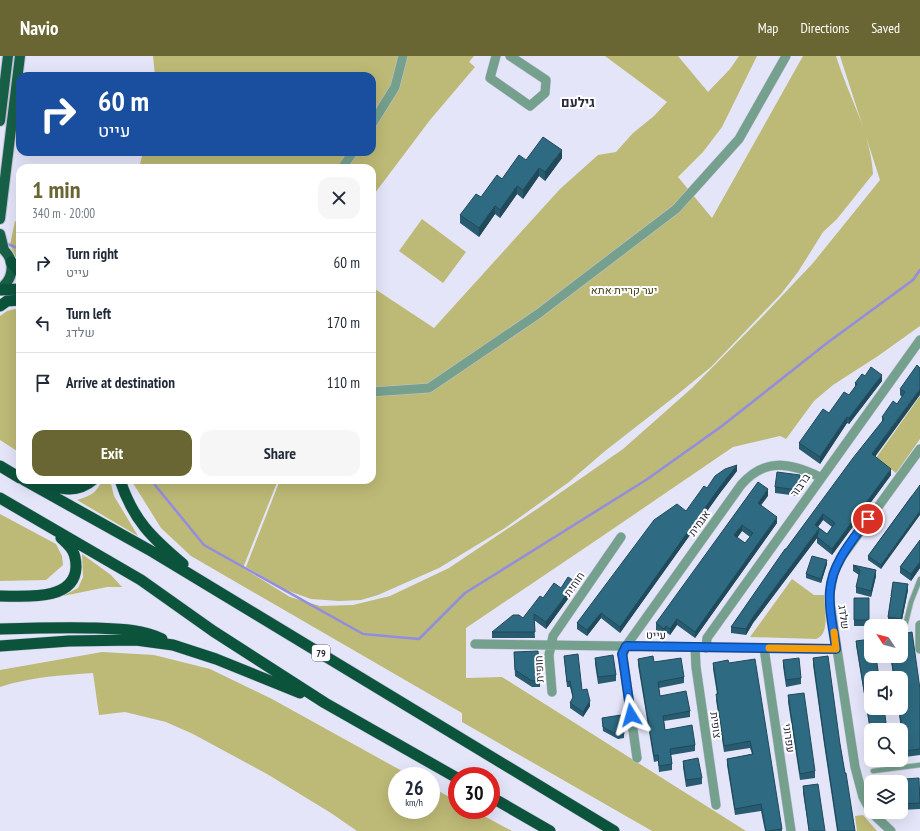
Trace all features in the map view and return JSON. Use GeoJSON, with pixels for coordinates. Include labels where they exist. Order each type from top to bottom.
{"type":"FeatureCollection","features":[{"type":"Feature","properties":{"kind":"highway"},"geometry":{"type":"LineString","coordinates":[[11,262],[16,268]]}},
{"type":"Feature","properties":{"kind":"highway"},"geometry":{"type":"LineString","coordinates":[[0,289],[16,289]]}},
{"type":"Feature","properties":{"kind":"highway"},"geometry":{"type":"LineString","coordinates":[[0,306],[7,301],[16,300]]}},
{"type":"Feature","properties":{"kind":"highway"},"geometry":{"type":"LineString","coordinates":[[0,466],[16,474]]}},
{"type":"Feature","properties":{"kind":"highway","name":"79"},"geometry":{"type":"LineString","coordinates":[[31,484],[153,552],[614,831]]}},
{"type":"Feature","properties":{"kind":"highway"},"geometry":{"type":"LineString","coordinates":[[46,484],[69,489],[82,488],[88,484]]}},
{"type":"Feature","properties":{"kind":"highway"},"geometry":{"type":"LineString","coordinates":[[122,484],[131,508],[146,529],[170,552],[216,590]]}},
{"type":"Feature","properties":{"kind":"highway"},"geometry":{"type":"LineString","coordinates":[[0,498],[117,566],[158,592],[184,612],[325,703],[448,773]]}},
{"type":"Feature","properties":{"kind":"highway"},"geometry":{"type":"LineString","coordinates":[[0,596],[45,596],[57,592],[70,583],[76,570],[75,555],[71,546],[33,517]]}},
{"type":"Feature","properties":{"kind":"highway"},"geometry":{"type":"LineString","coordinates":[[0,589],[45,590],[56,589],[70,583]]}},
{"type":"Feature","properties":{"kind":"highway"},"geometry":{"type":"LineString","coordinates":[[0,629],[63,627],[124,629],[153,635],[173,645],[216,659],[325,703]]}},
{"type":"Feature","properties":{"kind":"highway"},"geometry":{"type":"LineString","coordinates":[[0,646],[84,641],[136,640],[173,645]]}},
{"type":"Feature","properties":{"kind":"highway"},"geometry":{"type":"LineString","coordinates":[[500,802],[550,831]]}},
{"type":"Feature","properties":{"kind":"main road"},"geometry":{"type":"LineString","coordinates":[[0,120],[8,56]]}},
{"type":"Feature","properties":{"kind":"main road"},"geometry":{"type":"LineString","coordinates":[[18,72],[20,56]]}},
{"type":"Feature","properties":{"kind":"main road"},"geometry":{"type":"LineString","coordinates":[[0,219],[16,89]]}},
{"type":"Feature","properties":{"kind":"main road"},"geometry":{"type":"LineString","coordinates":[[0,234],[2,249],[9,255],[12,270],[6,285],[0,289]]}},
{"type":"Feature","properties":{"kind":"street"},"geometry":{"type":"LineString","coordinates":[[376,118],[395,88],[403,56]]}},
{"type":"Feature","properties":{"kind":"street"},"geometry":{"type":"LineString","coordinates":[[496,56],[490,78],[530,106],[545,93],[546,80],[510,56]]}},
{"type":"Feature","properties":{"kind":"street"},"geometry":{"type":"LineString","coordinates":[[376,392],[429,388],[538,314],[676,209],[739,139],[786,56]]}},
{"type":"Feature","properties":{"kind":"street","name":"ברבור"},"geometry":{"type":"LineString","coordinates":[[706,648],[707,638],[920,340]]}},
{"type":"Feature","properties":{"kind":"street","name":"שלדג"},"geometry":{"type":"LineString","coordinates":[[864,800],[858,785],[836,649],[830,592],[834,572],[842,555],[920,449]]}},
{"type":"Feature","properties":{"kind":"street","name":"אגמית"},"geometry":{"type":"LineString","coordinates":[[626,646],[747,478],[766,468],[785,465],[803,469],[820,478]]}},
{"type":"Feature","properties":{"kind":"street","name":"חוחית"},"geometry":{"type":"LineString","coordinates":[[551,646],[555,632],[621,537]]}},
{"type":"Feature","properties":{"kind":"street"},"geometry":{"type":"LineString","coordinates":[[920,625],[920,648]]}},
{"type":"Feature","properties":{"kind":"street","name":"עייט"},"geometry":{"type":"LineString","coordinates":[[475,644],[836,649]]}},
{"type":"Feature","properties":{"kind":"street","name":"חופית"},"geometry":{"type":"LineString","coordinates":[[551,646],[549,661],[552,692]]}},
{"type":"Feature","properties":{"kind":"street"},"geometry":{"type":"LineString","coordinates":[[626,646],[622,654],[637,758]]}},
{"type":"Feature","properties":{"kind":"street","name":"צופית"},"geometry":{"type":"LineString","coordinates":[[695,647],[696,667],[716,806]]}},
{"type":"Feature","properties":{"kind":"street","name":"עפרוני"},"geometry":{"type":"LineString","coordinates":[[764,648],[791,831]]}},
{"type":"Feature","properties":{"kind":"street","name":"שלדג"},"geometry":{"type":"LineString","coordinates":[[878,819],[891,831]]}},
{"type":"Feature","properties":{"kind":"lane"},"geometry":{"type":"LineString","coordinates":[[907,619],[911,602],[920,579]]}},
{"type":"Feature","properties":{"kind":"lane"},"geometry":{"type":"LineString","coordinates":[[873,771],[920,765]]}},
{"type":"Feature","properties":{"kind":"green space"},"geometry":{"type":"Polygon","coordinates":[[[153,56],[474,56],[469,62],[475,67],[430,120],[376,192],[376,164],[140,164],[142,156],[376,156],[376,72],[155,72],[153,56]]]}},
{"type":"Feature","properties":{"kind":"green space","name":"יער קריית אתא"},"geometry":{"type":"Polygon","coordinates":[[[605,56],[678,56],[708,92],[730,69],[739,56],[757,56],[722,127],[703,152],[678,177],[712,218],[803,56],[836,56],[864,129],[873,174],[837,219],[823,232],[798,272],[781,294],[711,367],[605,451],[569,482],[505,528],[439,568],[378,595],[361,600],[339,601],[311,599],[286,590],[246,567],[278,484],[376,484],[376,290],[434,328],[560,189],[598,155],[616,152],[633,133],[654,116],[667,102],[605,56]]]}},
{"type":"Feature","properties":{"kind":"green space"},"geometry":{"type":"Polygon","coordinates":[[[840,56],[920,56],[920,326],[878,356],[833,385],[814,401],[786,439],[780,436],[733,447],[466,628],[466,678],[502,677],[746,831],[652,831],[462,722],[462,713],[191,556],[161,528],[134,484],[276,484],[243,568],[290,597],[320,606],[353,605],[390,596],[449,568],[623,449],[692,388],[761,318],[813,263],[880,180],[840,56]]]}},
{"type":"Feature","properties":{"kind":"green space"},"geometry":{"type":"Polygon","coordinates":[[[422,219],[466,252],[443,283],[399,251],[422,219]]]}},
{"type":"Feature","properties":{"kind":"green space"},"geometry":{"type":"Polygon","coordinates":[[[15,221],[16,258],[10,245],[15,221]]]}},
{"type":"Feature","properties":{"kind":"green space"},"geometry":{"type":"Polygon","coordinates":[[[16,309],[16,450],[0,440],[0,316],[7,311],[16,309]]]}},
{"type":"Feature","properties":{"kind":"green space"},"geometry":{"type":"Polygon","coordinates":[[[920,396],[920,439],[896,473],[876,458],[920,396]]]}},
{"type":"Feature","properties":{"kind":"green space"},"geometry":{"type":"Polygon","coordinates":[[[100,484],[111,484],[114,496],[138,536],[77,500],[86,497],[98,488],[100,484]]]}},
{"type":"Feature","properties":{"kind":"green space"},"geometry":{"type":"Polygon","coordinates":[[[0,514],[56,544],[62,556],[63,565],[46,580],[0,581],[0,514]]]}},
{"type":"Feature","properties":{"kind":"green space"},"geometry":{"type":"Polygon","coordinates":[[[82,554],[111,575],[122,587],[107,587],[63,596],[78,588],[83,577],[82,554]]]}},
{"type":"Feature","properties":{"kind":"green space"},"geometry":{"type":"Polygon","coordinates":[[[792,579],[814,595],[824,595],[826,620],[824,632],[816,639],[750,637],[792,579]]]}},
{"type":"Feature","properties":{"kind":"green space"},"geometry":{"type":"Polygon","coordinates":[[[102,652],[154,655],[210,669],[272,699],[395,767],[388,767],[388,819],[440,819],[440,792],[448,796],[448,819],[490,819],[512,831],[357,831],[331,813],[267,774],[193,734],[166,722],[125,712],[99,715],[93,673],[34,679],[0,687],[0,670],[102,652]]]}},
{"type":"Feature","properties":{"kind":"green space"},"geometry":{"type":"Polygon","coordinates":[[[863,815],[864,819],[866,819],[877,831],[857,831],[855,816],[863,815]]]}},
{"type":"Feature","properties":{"kind":"building"},"geometry":{"type":"Polygon","coordinates":[[[543,137],[562,150],[545,172],[539,168],[523,190],[517,186],[500,210],[495,206],[479,228],[460,215],[476,194],[481,197],[497,175],[502,179],[519,155],[526,160],[543,137]]]}},
{"type":"Feature","properties":{"kind":"building"},"geometry":{"type":"Polygon","coordinates":[[[917,365],[920,368],[920,389],[872,454],[891,469],[832,549],[817,537],[819,529],[753,617],[746,629],[731,627],[785,549],[884,419],[882,417],[893,401],[897,404],[905,392],[900,389],[917,365]],[[823,514],[815,525],[827,534],[835,523],[823,514]]]}},
{"type":"Feature","properties":{"kind":"building"},"geometry":{"type":"Polygon","coordinates":[[[871,367],[882,375],[849,418],[847,417],[820,457],[799,443],[823,409],[829,413],[844,392],[849,395],[857,384],[855,383],[862,374],[865,376],[871,367]]]}},
{"type":"Feature","properties":{"kind":"building"},"geometry":{"type":"Polygon","coordinates":[[[737,465],[620,627],[601,613],[587,630],[577,623],[654,520],[677,504],[686,511],[704,486],[707,488],[715,476],[725,469],[737,465]]]}},
{"type":"Feature","properties":{"kind":"building"},"geometry":{"type":"Polygon","coordinates":[[[777,472],[800,475],[798,490],[775,487],[777,472]]]}},
{"type":"Feature","properties":{"kind":"building"},"geometry":{"type":"Polygon","coordinates":[[[758,482],[768,489],[758,503],[777,517],[695,632],[677,619],[670,629],[666,626],[664,629],[656,623],[758,482]],[[742,525],[734,535],[745,543],[753,533],[742,525]]]}},
{"type":"Feature","properties":{"kind":"building"},"geometry":{"type":"Polygon","coordinates":[[[920,485],[920,511],[881,565],[868,556],[920,485]]]}},
{"type":"Feature","properties":{"kind":"building"},"geometry":{"type":"Polygon","coordinates":[[[920,540],[920,562],[911,574],[900,567],[920,540]]]}},
{"type":"Feature","properties":{"kind":"building"},"geometry":{"type":"Polygon","coordinates":[[[812,556],[827,560],[821,579],[806,574],[812,556]]]}},
{"type":"Feature","properties":{"kind":"building"},"geometry":{"type":"Polygon","coordinates":[[[853,565],[876,570],[871,591],[856,587],[860,570],[853,565]]]}},
{"type":"Feature","properties":{"kind":"building"},"geometry":{"type":"Polygon","coordinates":[[[568,577],[576,582],[546,622],[534,614],[535,632],[492,632],[513,615],[519,615],[523,618],[540,596],[543,598],[554,583],[561,588],[568,577]]]}},
{"type":"Feature","properties":{"kind":"building"},"geometry":{"type":"Polygon","coordinates":[[[893,582],[908,584],[901,619],[888,617],[893,582]]]}},
{"type":"Feature","properties":{"kind":"building"},"geometry":{"type":"Polygon","coordinates":[[[854,598],[869,598],[869,619],[854,620],[854,598]]]}},
{"type":"Feature","properties":{"kind":"building"},"geometry":{"type":"Polygon","coordinates":[[[912,632],[920,689],[920,749],[908,751],[908,723],[901,723],[900,715],[908,715],[908,671],[893,671],[892,663],[908,663],[908,633],[912,632]]]}},
{"type":"Feature","properties":{"kind":"building"},"geometry":{"type":"Polygon","coordinates":[[[864,640],[864,663],[877,663],[878,671],[864,671],[864,690],[856,641],[864,640]]]}},
{"type":"Feature","properties":{"kind":"building"},"geometry":{"type":"Polygon","coordinates":[[[538,651],[540,680],[532,681],[515,670],[514,652],[538,651]]]}},
{"type":"Feature","properties":{"kind":"building"},"geometry":{"type":"Polygon","coordinates":[[[578,654],[582,690],[587,689],[590,701],[583,712],[570,703],[573,697],[570,681],[567,682],[564,656],[578,654]]]}},
{"type":"Feature","properties":{"kind":"building"},"geometry":{"type":"Polygon","coordinates":[[[613,655],[616,675],[598,677],[595,658],[613,655]]]}},
{"type":"Feature","properties":{"kind":"building"},"geometry":{"type":"Polygon","coordinates":[[[653,656],[654,662],[681,658],[684,677],[658,682],[660,696],[686,691],[690,711],[663,716],[665,730],[692,725],[695,745],[670,749],[672,764],[659,766],[658,755],[654,756],[638,659],[653,656]]]}},
{"type":"Feature","properties":{"kind":"building"},"geometry":{"type":"Polygon","coordinates":[[[828,656],[840,744],[855,831],[838,831],[813,658],[828,656]]]}},
{"type":"Feature","properties":{"kind":"building"},"geometry":{"type":"Polygon","coordinates":[[[799,658],[801,678],[786,680],[783,660],[799,658]]]}},
{"type":"Feature","properties":{"kind":"building"},"geometry":{"type":"Polygon","coordinates":[[[755,659],[782,829],[768,831],[766,831],[761,804],[735,809],[727,759],[753,754],[750,741],[724,746],[713,663],[728,660],[729,663],[755,659]]]}},
{"type":"Feature","properties":{"kind":"building"},"geometry":{"type":"Polygon","coordinates":[[[804,693],[815,771],[800,774],[788,695],[804,693]]]}},
{"type":"Feature","properties":{"kind":"building"},"geometry":{"type":"Polygon","coordinates":[[[621,715],[624,734],[618,735],[603,727],[602,718],[621,715]]]}},
{"type":"Feature","properties":{"kind":"building"},"geometry":{"type":"Polygon","coordinates":[[[868,715],[885,715],[886,723],[869,723],[868,715]]]}},
{"type":"Feature","properties":{"kind":"building"},"geometry":{"type":"Polygon","coordinates":[[[698,758],[702,778],[686,780],[683,761],[698,758]]]}},
{"type":"Feature","properties":{"kind":"building"},"geometry":{"type":"Polygon","coordinates":[[[919,778],[920,803],[908,804],[908,779],[919,778]]]}},
{"type":"Feature","properties":{"kind":"building"},"geometry":{"type":"Polygon","coordinates":[[[818,784],[825,831],[809,831],[803,786],[818,784]]]}},
{"type":"Feature","properties":{"kind":"waterway"},"geometry":{"type":"LineString","coordinates":[[5,243],[16,247]]}},
{"type":"Feature","properties":{"kind":"waterway"},"geometry":{"type":"LineString","coordinates":[[155,484],[204,545],[363,634],[419,639],[465,593],[646,480],[722,426],[827,343],[913,280],[920,270]]}},
{"type":"Feature","properties":{"kind":"slow traffic"},"geometry":{"type":"LineString","coordinates":[[769,648],[836,649],[834,632]]}},
{"type":"Feature","properties":{"kind":"district","name":"גילעם"},"geometry":{"type":"Point","coordinates":[578,102]}},
{"type":"Feature","properties":{"kind":"route"},"geometry":{"type":"LineString","coordinates":[[631,715],[622,654],[626,646],[836,649],[830,603],[831,582],[837,564],[842,555],[868,519]]}}]}
